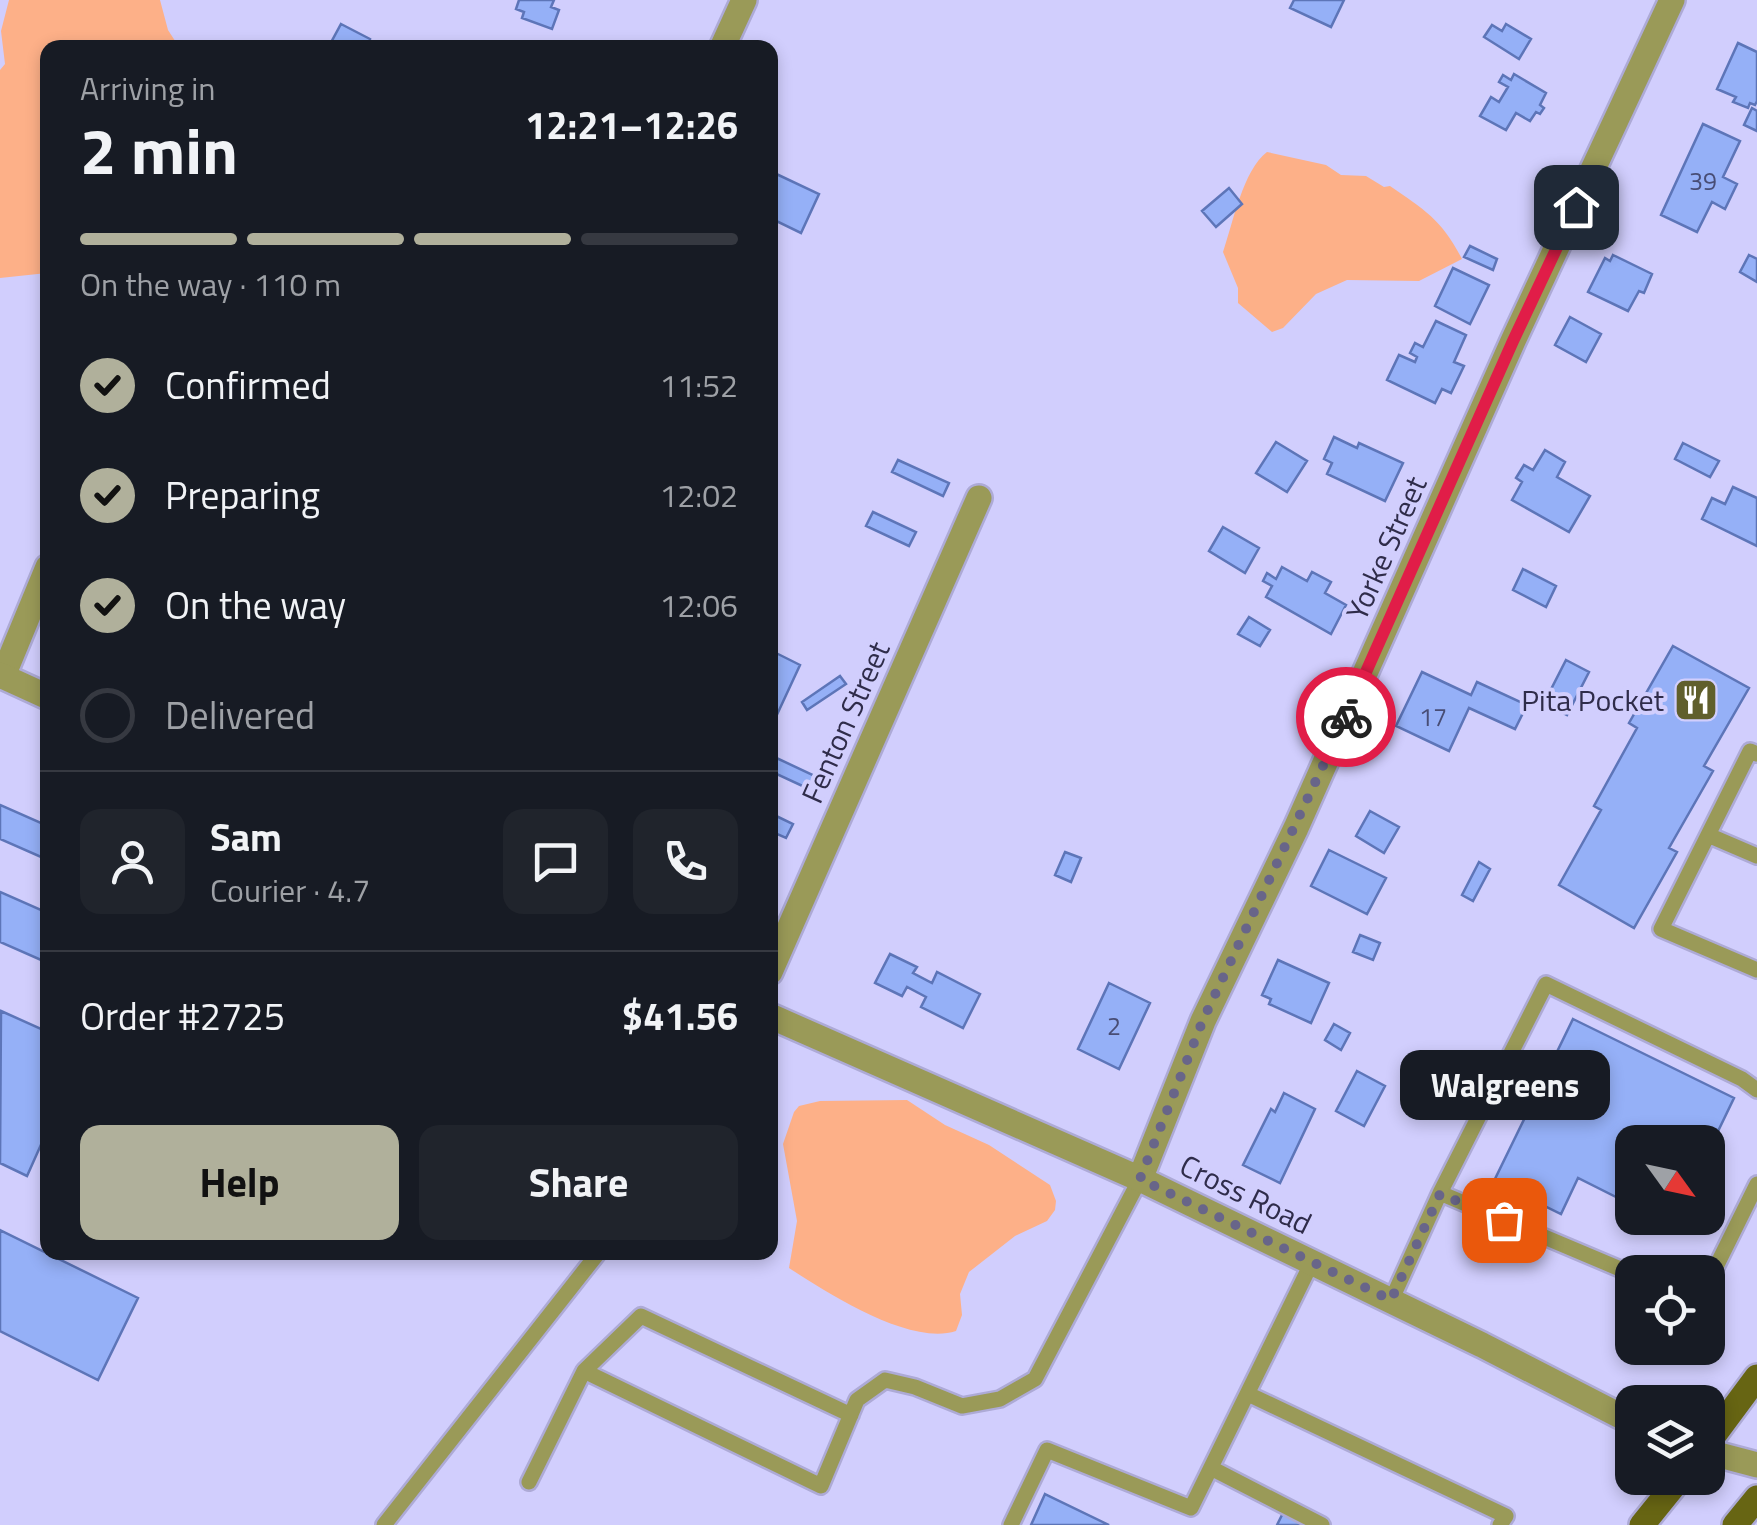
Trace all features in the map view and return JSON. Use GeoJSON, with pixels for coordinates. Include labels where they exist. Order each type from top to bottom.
{"type":"FeatureCollection","features":[{"type":"Feature","properties":{"kind":"main road"},"geometry":{"type":"LineString","coordinates":[[1725,1420],[1757,1378]]}},
{"type":"Feature","properties":{"kind":"main road"},"geometry":{"type":"LineString","coordinates":[[1642,1525],[1666,1495]]}},
{"type":"Feature","properties":{"kind":"main road"},"geometry":{"type":"LineString","coordinates":[[1736,1525],[1757,1498]]}},
{"type":"Feature","properties":{"kind":"street"},"geometry":{"type":"LineString","coordinates":[[726,40],[744,0]]}},
{"type":"Feature","properties":{"kind":"street","name":"Yorke Street"},"geometry":{"type":"LineString","coordinates":[[1140,1179],[1203,1020],[1304,810],[1513,341],[1672,0]]}},
{"type":"Feature","properties":{"kind":"street","name":"Fenton Street"},"geometry":{"type":"LineString","coordinates":[[778,954],[979,498]]}},
{"type":"Feature","properties":{"kind":"street"},"geometry":{"type":"LineString","coordinates":[[40,585],[1,676],[40,693]]}},
{"type":"Feature","properties":{"kind":"street","name":"Cross Road"},"geometry":{"type":"LineString","coordinates":[[778,1020],[1140,1179],[1615,1413]]}},
{"type":"Feature","properties":{"kind":"street"},"geometry":{"type":"LineString","coordinates":[[1725,1457],[1757,1465]]}},
{"type":"Feature","properties":{"kind":"lane"},"geometry":{"type":"LineString","coordinates":[[1757,754],[1750,751],[1661,930],[1757,970]]}},
{"type":"Feature","properties":{"kind":"lane"},"geometry":{"type":"LineString","coordinates":[[1708,835],[1757,856]]}},
{"type":"Feature","properties":{"kind":"lane"},"geometry":{"type":"LineString","coordinates":[[1391,1300],[1546,984],[1742,1079],[1757,1090]]}},
{"type":"Feature","properties":{"kind":"lane"},"geometry":{"type":"LineString","coordinates":[[584,1371],[821,1486],[857,1400],[884,1380],[915,1387],[962,1406],[1000,1399],[1035,1379],[1140,1179]]}},
{"type":"Feature","properties":{"kind":"lane"},"geometry":{"type":"LineString","coordinates":[[1722,1255],[1757,1184]]}},
{"type":"Feature","properties":{"kind":"lane"},"geometry":{"type":"LineString","coordinates":[[1440,1194],[1615,1267]]}},
{"type":"Feature","properties":{"kind":"lane"},"geometry":{"type":"LineString","coordinates":[[384,1525],[593,1260]]}},
{"type":"Feature","properties":{"kind":"lane"},"geometry":{"type":"LineString","coordinates":[[1011,1525],[1048,1450],[1192,1508],[1312,1262]]}},
{"type":"Feature","properties":{"kind":"lane"},"geometry":{"type":"LineString","coordinates":[[529,1482],[584,1371],[641,1316],[851,1415]]}},
{"type":"Feature","properties":{"kind":"lane"},"geometry":{"type":"LineString","coordinates":[[1248,1394],[1506,1516],[1500,1525]]}},
{"type":"Feature","properties":{"kind":"lane"},"geometry":{"type":"LineString","coordinates":[[1211,1468],[1322,1525]]}},
{"type":"Feature","properties":{"kind":"shaded area"},"geometry":{"type":"Polygon","coordinates":[[[9,0],[160,0],[174,40],[40,40],[40,274],[0,278],[0,70],[5,64],[1,31],[9,0]]]}},
{"type":"Feature","properties":{"kind":"shaded area"},"geometry":{"type":"Polygon","coordinates":[[[1267,152],[1326,165],[1341,175],[1366,176],[1384,187],[1390,186],[1432,217],[1462,259],[1419,281],[1347,280],[1316,294],[1283,328],[1272,332],[1238,303],[1238,288],[1223,252],[1245,184],[1267,152]]]}},
{"type":"Feature","properties":{"kind":"shaded area"},"geometry":{"type":"Polygon","coordinates":[[[907,1100],[945,1125],[989,1145],[1050,1185],[1056,1201],[1047,1221],[1015,1236],[969,1272],[960,1294],[962,1315],[956,1331],[937,1334],[893,1324],[847,1303],[789,1268],[797,1221],[783,1144],[794,1112],[799,1106],[820,1101],[907,1100]]]}},
{"type":"Feature","properties":{"kind":"building"},"geometry":{"type":"Polygon","coordinates":[[[519,0],[554,0],[551,7],[559,10],[552,29],[522,18],[524,12],[516,9],[519,0]]]}},
{"type":"Feature","properties":{"kind":"building"},"geometry":{"type":"Polygon","coordinates":[[[1294,0],[1344,0],[1331,27],[1290,8],[1294,0]]]}},
{"type":"Feature","properties":{"kind":"building"},"geometry":{"type":"Polygon","coordinates":[[[341,24],[370,39],[370,40],[332,40],[341,24]]]}},
{"type":"Feature","properties":{"kind":"building"},"geometry":{"type":"Polygon","coordinates":[[[1506,24],[1531,39],[1519,59],[1484,37],[1492,25],[1502,31],[1506,24]]]}},
{"type":"Feature","properties":{"kind":"building"},"geometry":{"type":"Polygon","coordinates":[[[1738,43],[1757,52],[1757,101],[1748,108],[1733,102],[1736,97],[1717,89],[1738,43]]]}},
{"type":"Feature","properties":{"kind":"building"},"geometry":{"type":"Polygon","coordinates":[[[1514,74],[1546,93],[1540,105],[1544,108],[1530,121],[1516,113],[1506,130],[1480,116],[1491,97],[1499,102],[1508,87],[1499,82],[1503,75],[1511,80],[1514,74]]]}},
{"type":"Feature","properties":{"kind":"building"},"geometry":{"type":"Polygon","coordinates":[[[1752,108],[1757,111],[1757,131],[1744,125],[1752,108]]]}},
{"type":"Feature","properties":{"kind":"building"},"geometry":{"type":"Polygon","coordinates":[[[1703,124],[1740,141],[1723,177],[1737,184],[1725,209],[1712,202],[1697,232],[1661,215],[1703,124]]]}},
{"type":"Feature","properties":{"kind":"building"},"geometry":{"type":"Polygon","coordinates":[[[778,175],[819,194],[801,233],[778,222],[778,175]]]}},
{"type":"Feature","properties":{"kind":"building"},"geometry":{"type":"Polygon","coordinates":[[[1229,188],[1242,204],[1216,227],[1202,211],[1229,188]]]}},
{"type":"Feature","properties":{"kind":"building"},"geometry":{"type":"Polygon","coordinates":[[[1470,246],[1497,259],[1493,270],[1464,257],[1470,246]]]}},
{"type":"Feature","properties":{"kind":"building"},"geometry":{"type":"Polygon","coordinates":[[[1613,255],[1652,274],[1644,293],[1639,291],[1628,311],[1588,292],[1605,258],[1610,261],[1613,255]]]}},
{"type":"Feature","properties":{"kind":"building"},"geometry":{"type":"Polygon","coordinates":[[[1749,255],[1757,259],[1757,282],[1740,272],[1749,255]]]}},
{"type":"Feature","properties":{"kind":"building"},"geometry":{"type":"Polygon","coordinates":[[[1453,268],[1489,285],[1470,324],[1435,306],[1453,268]]]}},
{"type":"Feature","properties":{"kind":"building"},"geometry":{"type":"Polygon","coordinates":[[[1570,317],[1601,334],[1586,362],[1555,345],[1570,317]]]}},
{"type":"Feature","properties":{"kind":"building"},"geometry":{"type":"Polygon","coordinates":[[[1436,321],[1466,335],[1454,362],[1464,366],[1451,393],[1442,389],[1435,403],[1387,380],[1399,355],[1415,362],[1417,357],[1410,353],[1415,343],[1423,347],[1436,321]]]}},
{"type":"Feature","properties":{"kind":"building"},"geometry":{"type":"Polygon","coordinates":[[[1334,437],[1357,448],[1359,443],[1403,463],[1385,501],[1327,474],[1332,463],[1324,459],[1334,437]]]}},
{"type":"Feature","properties":{"kind":"building"},"geometry":{"type":"Polygon","coordinates":[[[1276,442],[1307,461],[1287,492],[1256,473],[1276,442]]]}},
{"type":"Feature","properties":{"kind":"building"},"geometry":{"type":"Polygon","coordinates":[[[1683,443],[1719,461],[1710,477],[1675,459],[1683,443]]]}},
{"type":"Feature","properties":{"kind":"building"},"geometry":{"type":"Polygon","coordinates":[[[1545,450],[1565,462],[1557,477],[1590,496],[1569,532],[1512,500],[1522,482],[1516,478],[1524,465],[1533,470],[1545,450]]]}},
{"type":"Feature","properties":{"kind":"building"},"geometry":{"type":"Polygon","coordinates":[[[898,460],[949,483],[943,496],[892,472],[898,460]]]}},
{"type":"Feature","properties":{"kind":"building"},"geometry":{"type":"Polygon","coordinates":[[[1733,487],[1757,498],[1757,546],[1702,519],[1712,498],[1725,504],[1733,487]]]}},
{"type":"Feature","properties":{"kind":"building"},"geometry":{"type":"Polygon","coordinates":[[[873,512],[916,532],[909,546],[866,526],[873,512]]]}},
{"type":"Feature","properties":{"kind":"building"},"geometry":{"type":"Polygon","coordinates":[[[1223,527],[1259,548],[1245,573],[1209,551],[1223,527]]]}},
{"type":"Feature","properties":{"kind":"building"},"geometry":{"type":"Polygon","coordinates":[[[1282,567],[1307,581],[1312,572],[1331,582],[1325,593],[1346,605],[1331,634],[1266,597],[1272,586],[1263,581],[1267,573],[1276,579],[1282,567]]]}},
{"type":"Feature","properties":{"kind":"building"},"geometry":{"type":"Polygon","coordinates":[[[1523,569],[1556,586],[1546,607],[1513,590],[1523,569]]]}},
{"type":"Feature","properties":{"kind":"building"},"geometry":{"type":"Polygon","coordinates":[[[1249,617],[1270,630],[1260,646],[1238,634],[1249,617]]]}},
{"type":"Feature","properties":{"kind":"building"},"geometry":{"type":"Polygon","coordinates":[[[1673,646],[1749,688],[1704,766],[1713,771],[1669,848],[1677,852],[1634,928],[1559,885],[1601,810],[1594,806],[1637,728],[1629,723],[1673,646]]]}},
{"type":"Feature","properties":{"kind":"building"},"geometry":{"type":"Polygon","coordinates":[[[778,654],[800,665],[778,713],[778,654]]]}},
{"type":"Feature","properties":{"kind":"building"},"geometry":{"type":"Polygon","coordinates":[[[1566,660],[1589,672],[1567,715],[1544,703],[1566,660]]]}},
{"type":"Feature","properties":{"kind":"building"},"geometry":{"type":"Polygon","coordinates":[[[1422,672],[1471,695],[1477,682],[1527,705],[1515,729],[1469,708],[1449,751],[1396,726],[1422,672]]]}},
{"type":"Feature","properties":{"kind":"building"},"geometry":{"type":"Polygon","coordinates":[[[840,676],[846,684],[807,710],[802,702],[840,676]]]}},
{"type":"Feature","properties":{"kind":"building"},"geometry":{"type":"Polygon","coordinates":[[[778,759],[815,776],[809,789],[778,775],[778,759]]]}},
{"type":"Feature","properties":{"kind":"building"},"geometry":{"type":"Polygon","coordinates":[[[0,805],[40,822],[40,856],[0,839],[0,805]]]}},
{"type":"Feature","properties":{"kind":"building"},"geometry":{"type":"Polygon","coordinates":[[[1370,811],[1399,827],[1384,853],[1356,836],[1370,811]]]}},
{"type":"Feature","properties":{"kind":"building"},"geometry":{"type":"Polygon","coordinates":[[[778,817],[793,824],[786,838],[778,834],[778,817]]]}},
{"type":"Feature","properties":{"kind":"building"},"geometry":{"type":"Polygon","coordinates":[[[1329,850],[1386,878],[1367,914],[1311,886],[1329,850]]]}},
{"type":"Feature","properties":{"kind":"building"},"geometry":{"type":"Polygon","coordinates":[[[1065,852],[1081,858],[1071,882],[1055,875],[1065,852]]]}},
{"type":"Feature","properties":{"kind":"building"},"geometry":{"type":"Polygon","coordinates":[[[1479,862],[1490,869],[1473,901],[1462,895],[1479,862]]]}},
{"type":"Feature","properties":{"kind":"building"},"geometry":{"type":"Polygon","coordinates":[[[0,892],[40,910],[40,960],[0,942],[0,892]]]}},
{"type":"Feature","properties":{"kind":"building"},"geometry":{"type":"Polygon","coordinates":[[[1360,935],[1380,943],[1373,960],[1353,952],[1360,935]]]}},
{"type":"Feature","properties":{"kind":"building"},"geometry":{"type":"Polygon","coordinates":[[[890,954],[917,967],[913,973],[932,983],[937,972],[980,994],[963,1028],[921,1007],[926,997],[907,987],[902,996],[875,983],[890,954]]]}},
{"type":"Feature","properties":{"kind":"building"},"geometry":{"type":"Polygon","coordinates":[[[1278,960],[1329,983],[1311,1023],[1269,1004],[1271,999],[1262,995],[1278,960]]]}},
{"type":"Feature","properties":{"kind":"building"},"geometry":{"type":"Polygon","coordinates":[[[1109,983],[1150,1003],[1119,1069],[1078,1049],[1109,983]]]}},
{"type":"Feature","properties":{"kind":"building"},"geometry":{"type":"Polygon","coordinates":[[[1,1011],[40,1028],[40,1147],[27,1176],[0,1163],[1,1011]]]}},
{"type":"Feature","properties":{"kind":"building"},"geometry":{"type":"Polygon","coordinates":[[[1573,1019],[1734,1098],[1721,1125],[1615,1125],[1615,1196],[1578,1178],[1561,1214],[1494,1181],[1573,1019]]]}},
{"type":"Feature","properties":{"kind":"building"},"geometry":{"type":"Polygon","coordinates":[[[1334,1024],[1350,1033],[1341,1050],[1325,1040],[1334,1024]]]}},
{"type":"Feature","properties":{"kind":"building"},"geometry":{"type":"Polygon","coordinates":[[[1357,1071],[1385,1086],[1364,1126],[1336,1111],[1357,1071]]]}},
{"type":"Feature","properties":{"kind":"building"},"geometry":{"type":"Polygon","coordinates":[[[1284,1093],[1315,1109],[1280,1183],[1243,1165],[1271,1109],[1275,1112],[1284,1093]]]}},
{"type":"Feature","properties":{"kind":"building"},"geometry":{"type":"Polygon","coordinates":[[[0,1230],[40,1250],[40,1260],[61,1260],[138,1298],[98,1380],[0,1331],[0,1230]]]}},
{"type":"Feature","properties":{"kind":"building"},"geometry":{"type":"Polygon","coordinates":[[[1045,1494],[1109,1525],[1031,1525],[1045,1494]]]}},
{"type":"Feature","properties":{"kind":"building"},"geometry":{"type":"Polygon","coordinates":[[[1283,1513],[1308,1525],[1277,1525],[1283,1513]]]}},
{"type":"Feature","properties":{"kind":"way so far"},"geometry":{"type":"LineString","coordinates":[[1346,717],[1203,1020],[1140,1179],[1391,1300],[1440,1194],[1504,1220]]}},
{"type":"Feature","properties":{"kind":"place","name":"Pita Pocket"},"geometry":{"type":"Point","coordinates":[1696,700]}},
{"type":"Feature","properties":{"kind":"place","name":"Walgreens"},"geometry":{"type":"Point","coordinates":[1504,1220]}},
{"type":"Feature","properties":{"kind":"route"},"geometry":{"type":"LineString","coordinates":[[1346,717],[1576,207]]}}]}
